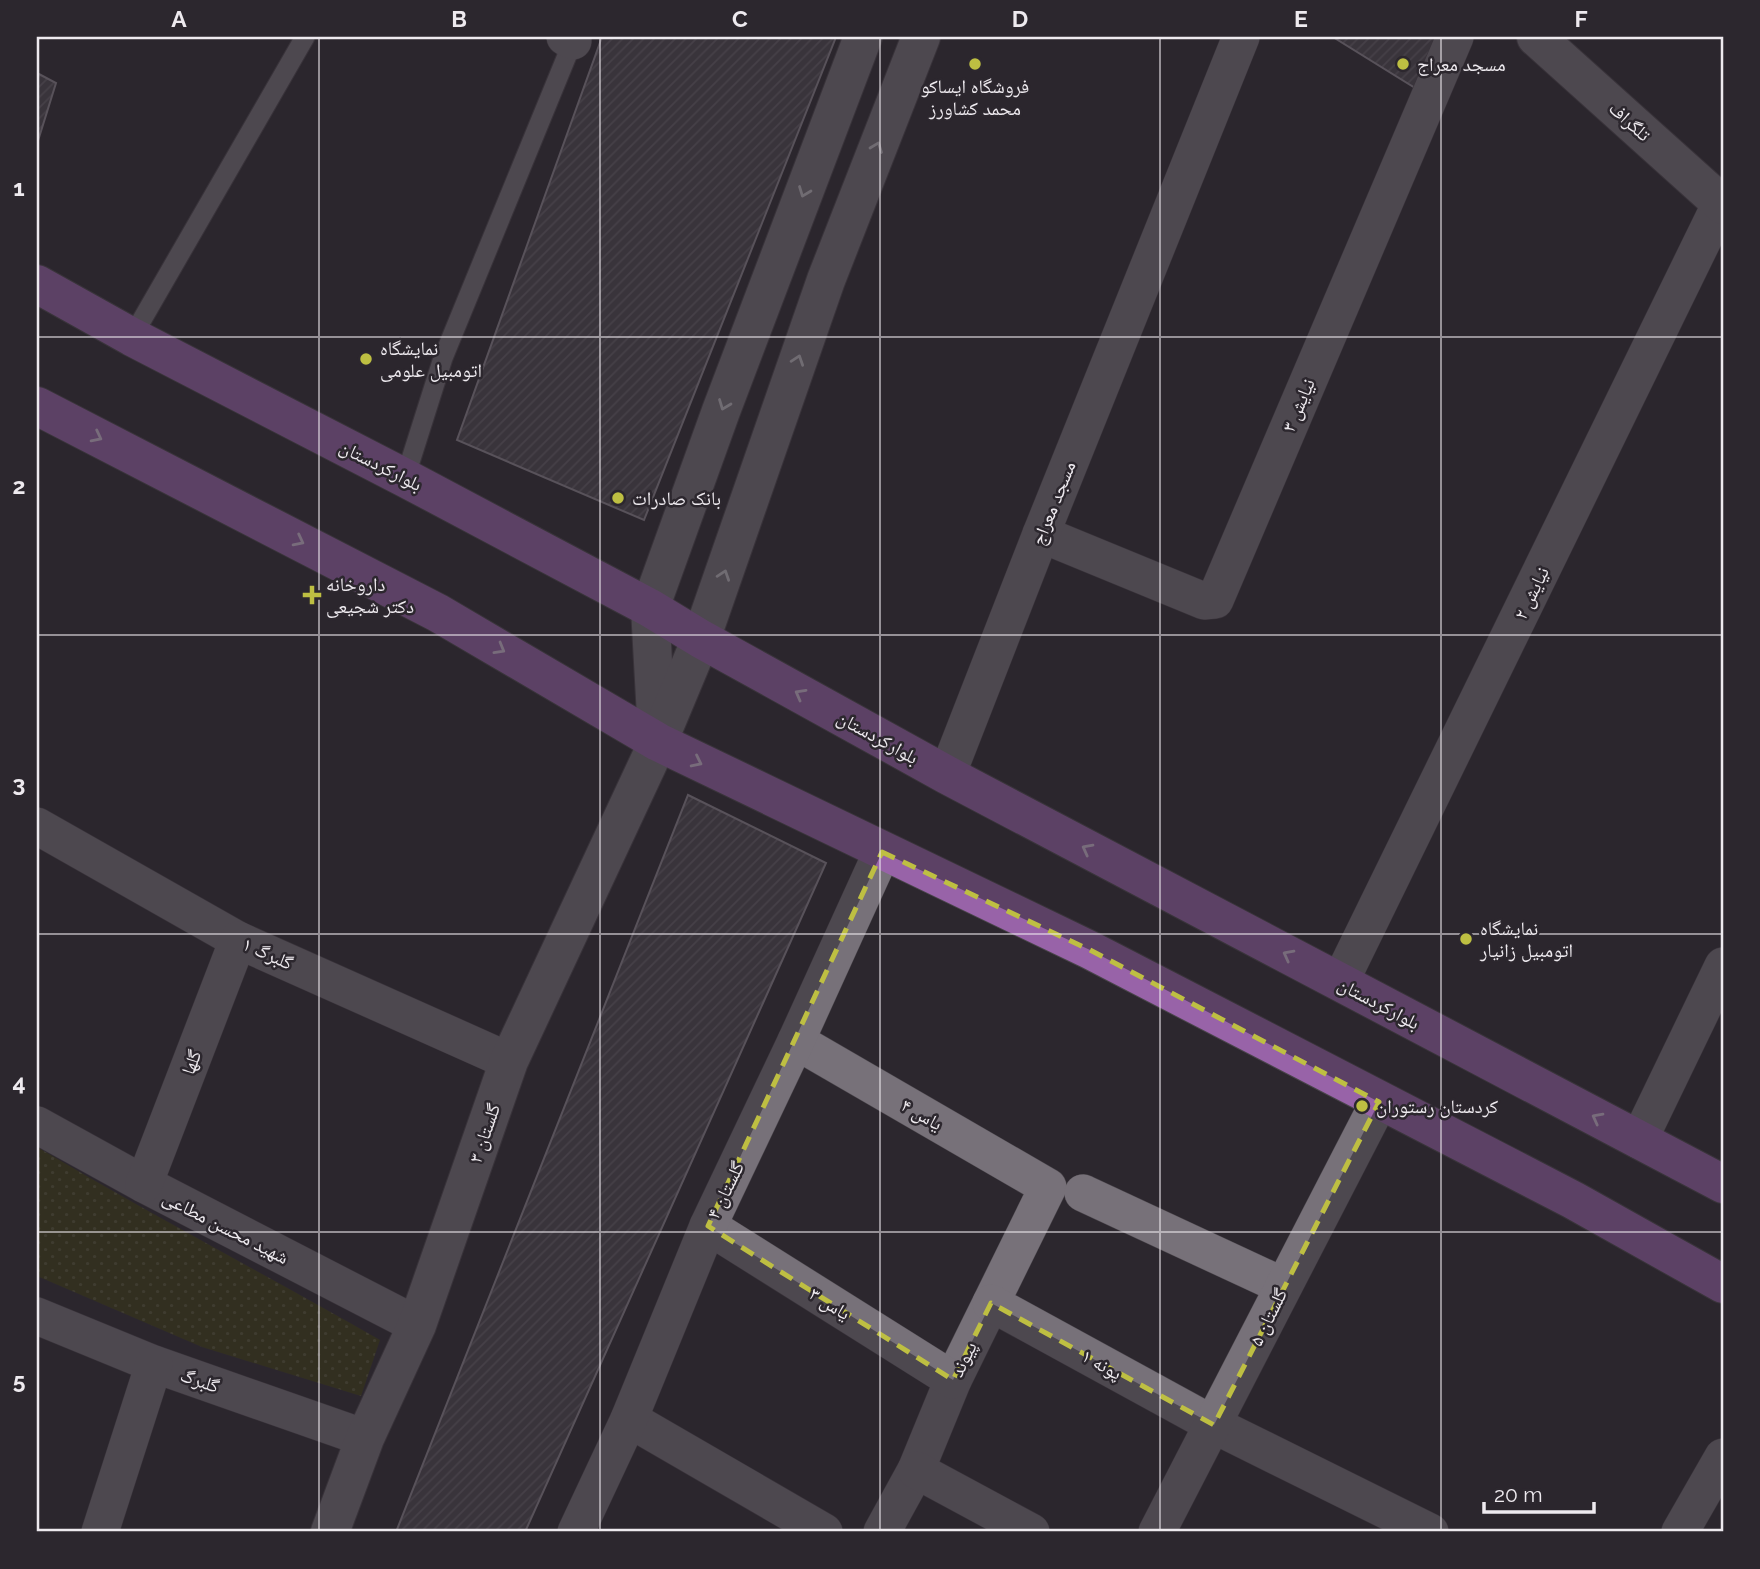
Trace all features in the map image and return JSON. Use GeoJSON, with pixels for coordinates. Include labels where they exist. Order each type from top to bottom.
{"type":"FeatureCollection","features":[{"type":"Feature","properties":{"kind":"main road","name":"بلوارکردستان"},"geometry":{"type":"LineString","coordinates":[[37,284],[132,337],[650,608],[947,775],[1723,1184]]}},
{"type":"Feature","properties":{"kind":"main road"},"geometry":{"type":"LineString","coordinates":[[37,406],[438,613],[658,743],[1090,950],[1573,1200],[1723,1284]]}},
{"type":"Feature","properties":{"kind":"street","name":"گلستان ۳"},"geometry":{"type":"LineString","coordinates":[[330,1532],[365,1438],[418,1325],[509,1061],[658,743],[701,639],[826,280],[920,37]]}},
{"type":"Feature","properties":{"kind":"street","name":"مسجد معراج"},"geometry":{"type":"LineString","coordinates":[[947,775],[1241,37]]}},
{"type":"Feature","properties":{"kind":"street","name":"نیایش ۳"},"geometry":{"type":"LineString","coordinates":[[1041,534],[1205,601],[1215,600],[1455,37]]}},
{"type":"Feature","properties":{"kind":"street","name":"تلگراف"},"geometry":{"type":"LineString","coordinates":[[1536,37],[1723,202]]}},
{"type":"Feature","properties":{"kind":"street"},"geometry":{"type":"LineString","coordinates":[[658,743],[650,608],[861,43],[904,75]]}},
{"type":"Feature","properties":{"kind":"street","name":"نیایش ۲"},"geometry":{"type":"LineString","coordinates":[[1340,982],[1723,202]]}},
{"type":"Feature","properties":{"kind":"street","name":"گلبرگ ۱"},"geometry":{"type":"LineString","coordinates":[[37,826],[238,940],[509,1061]]}},
{"type":"Feature","properties":{"kind":"street","name":"گلستان ۴"},"geometry":{"type":"LineString","coordinates":[[576,1532],[629,1419],[708,1226],[882,852]]}},
{"type":"Feature","properties":{"kind":"street","name":"گلها"},"geometry":{"type":"LineString","coordinates":[[144,1184],[238,940]]}},
{"type":"Feature","properties":{"kind":"street"},"geometry":{"type":"LineString","coordinates":[[1639,1140],[1723,966]]}},
{"type":"Feature","properties":{"kind":"street","name":"یاس ۴"},"geometry":{"type":"LineString","coordinates":[[796,1041],[1065,1190],[1283,1286]]}},
{"type":"Feature","properties":{"kind":"street","name":"گلستان ۵"},"geometry":{"type":"LineString","coordinates":[[1157,1532],[1379,1101]]}},
{"type":"Feature","properties":{"kind":"street","name":"شهید محسن مطاعی"},"geometry":{"type":"LineString","coordinates":[[37,1125],[144,1184],[418,1325]]}},
{"type":"Feature","properties":{"kind":"street","name":"پیوند"},"geometry":{"type":"LineString","coordinates":[[882,1532],[916,1470],[953,1380],[991,1303],[1065,1190]]}},
{"type":"Feature","properties":{"kind":"street","name":"یاس ۳"},"geometry":{"type":"LineString","coordinates":[[708,1226],[953,1380]]}},
{"type":"Feature","properties":{"kind":"street","name":"پونه ۱"},"geometry":{"type":"LineString","coordinates":[[991,1303],[1214,1425],[1430,1532]]}},
{"type":"Feature","properties":{"kind":"street","name":"گلبرگ"},"geometry":{"type":"LineString","coordinates":[[37,1316],[154,1364],[365,1438]]}},
{"type":"Feature","properties":{"kind":"street"},"geometry":{"type":"LineString","coordinates":[[100,1532],[154,1364]]}},
{"type":"Feature","properties":{"kind":"street"},"geometry":{"type":"LineString","coordinates":[[629,1419],[824,1532]]}},
{"type":"Feature","properties":{"kind":"street"},"geometry":{"type":"LineString","coordinates":[[1680,1532],[1723,1457]]}},
{"type":"Feature","properties":{"kind":"street"},"geometry":{"type":"LineString","coordinates":[[916,1470],[1031,1532]]}},
{"type":"Feature","properties":{"kind":"lane"},"geometry":{"type":"LineString","coordinates":[[132,337],[305,37]]}},
{"type":"Feature","properties":{"kind":"lane"},"geometry":{"type":"LineString","coordinates":[[405,478],[443,358],[569,39]]}},
{"type":"Feature","properties":{"kind":"highlighted area"},"geometry":{"type":"Polygon","coordinates":[[[882,852],[1090,950],[1379,1102],[1214,1425],[991,1303],[953,1380],[708,1226],[882,852]]]}},
{"type":"Feature","properties":{"kind":"shaded area"},"geometry":{"type":"Polygon","coordinates":[[[37,1147],[380,1340],[361,1396],[202,1347],[37,1276],[37,1147]]]}},
{"type":"Feature","properties":{"kind":"building"},"geometry":{"type":"Polygon","coordinates":[[[602,37],[836,37],[644,520],[457,440],[602,37]]]}},
{"type":"Feature","properties":{"kind":"building","name":"مسجد معراج"},"geometry":{"type":"Polygon","coordinates":[[[1333,37],[1440,37],[1420,91],[1333,37]]]}},
{"type":"Feature","properties":{"kind":"building"},"geometry":{"type":"Polygon","coordinates":[[[37,73],[56,83],[37,144],[37,73]]]}},
{"type":"Feature","properties":{"kind":"building"},"geometry":{"type":"Polygon","coordinates":[[[688,795],[826,863],[525,1532],[396,1532],[688,795]]]}},
{"type":"Feature","properties":{"kind":"place","name":"فروشگاه ایساکو محمد کشاورز"},"geometry":{"type":"Point","coordinates":[975,64]}},
{"type":"Feature","properties":{"kind":"place","name":"مسجد معراج"},"geometry":{"type":"Point","coordinates":[1403,64]}},
{"type":"Feature","properties":{"kind":"place","name":"نمایشگاه اتومبیل علومی"},"geometry":{"type":"Point","coordinates":[366,359]}},
{"type":"Feature","properties":{"kind":"place","name":"بانک صادرات"},"geometry":{"type":"Point","coordinates":[618,498]}},
{"type":"Feature","properties":{"kind":"place","name":"داروخانه دکتر شجیعی"},"geometry":{"type":"Point","coordinates":[312,595]}},
{"type":"Feature","properties":{"kind":"place","name":"نمایشگاه اتومبیل زانیار"},"geometry":{"type":"Point","coordinates":[1466,939]}},
{"type":"Feature","properties":{"kind":"place","name":"کردستان رستوران"},"geometry":{"type":"Point","coordinates":[1362,1106]}}]}
